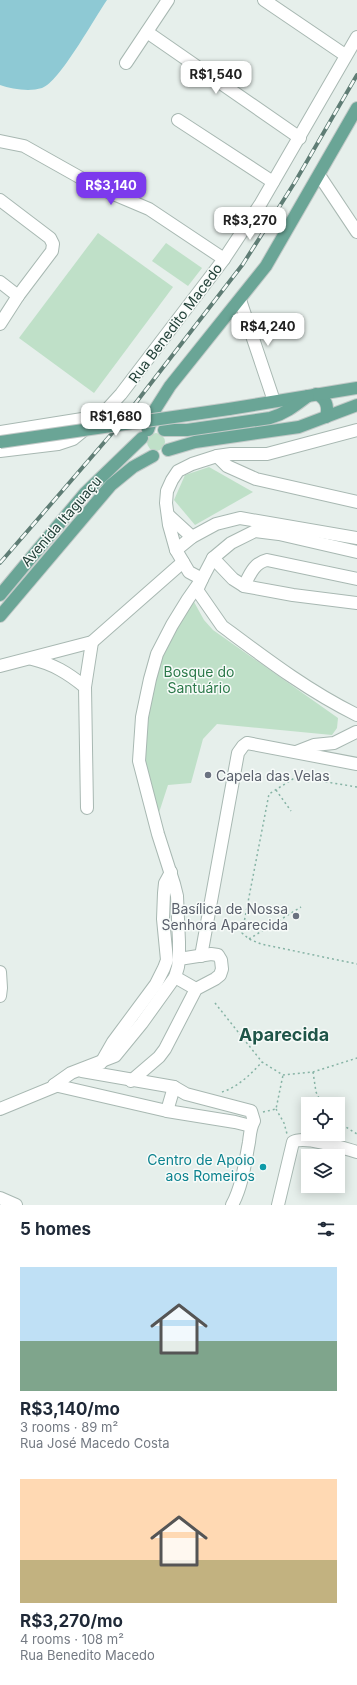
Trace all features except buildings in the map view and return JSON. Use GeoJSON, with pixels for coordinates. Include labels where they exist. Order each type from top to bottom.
{"type":"FeatureCollection","features":[{"type":"Feature","properties":{"kind":"main road"},"geometry":{"type":"LineString","coordinates":[[357,108],[320,175],[266,266],[160,400],[145,434],[142,447],[152,456],[161,456],[168,450],[195,442],[308,424],[357,405]]}},
{"type":"Feature","properties":{"kind":"main road"},"geometry":{"type":"LineString","coordinates":[[0,442],[231,409],[357,388]]}},
{"type":"Feature","properties":{"kind":"main road"},"geometry":{"type":"LineString","coordinates":[[145,434],[162,429],[187,430],[270,418],[278,416],[312,395],[321,396],[325,401],[327,408],[326,417]]}},
{"type":"Feature","properties":{"kind":"main road"},"geometry":{"type":"LineString","coordinates":[[231,409],[262,412],[308,424]]}},
{"type":"Feature","properties":{"kind":"main road"},"geometry":{"type":"LineString","coordinates":[[154,415],[156,423],[168,433],[171,442],[168,450]]}},
{"type":"Feature","properties":{"kind":"main road","name":"Avenida Itaguaçu"},"geometry":{"type":"LineString","coordinates":[[0,595],[85,493],[145,434]]}},
{"type":"Feature","properties":{"kind":"main road","name":"Avenida Itaguaçu"},"geometry":{"type":"LineString","coordinates":[[0,616],[111,485],[133,467],[152,456]]}},
{"type":"Feature","properties":{"kind":"main road"},"geometry":{"type":"LineString","coordinates":[[0,586],[13,579]]}},
{"type":"Feature","properties":{"kind":"street"},"geometry":{"type":"LineString","coordinates":[[126,63],[168,0]]}},
{"type":"Feature","properties":{"kind":"street"},"geometry":{"type":"LineString","coordinates":[[264,0],[345,55]]}},
{"type":"Feature","properties":{"kind":"street"},"geometry":{"type":"LineString","coordinates":[[147,32],[300,138]]}},
{"type":"Feature","properties":{"kind":"street","name":"Rua Benedito Macedo"},"geometry":{"type":"LineString","coordinates":[[0,451],[67,442],[77,437],[101,416],[121,394],[224,259],[300,138],[345,55],[357,37]]}},
{"type":"Feature","properties":{"kind":"street"},"geometry":{"type":"LineString","coordinates":[[178,120],[273,182]]}},
{"type":"Feature","properties":{"kind":"street"},"geometry":{"type":"LineString","coordinates":[[0,141],[24,146],[97,187],[149,209],[224,259]]}},
{"type":"Feature","properties":{"kind":"street"},"geometry":{"type":"LineString","coordinates":[[320,175],[357,232]]}},
{"type":"Feature","properties":{"kind":"street"},"geometry":{"type":"LineString","coordinates":[[0,200],[50,238],[53,244],[52,251],[18,296],[0,324]]}},
{"type":"Feature","properties":{"kind":"street"},"geometry":{"type":"LineString","coordinates":[[0,282],[18,296]]}},
{"type":"Feature","properties":{"kind":"street"},"geometry":{"type":"LineString","coordinates":[[240,300],[274,401]]}},
{"type":"Feature","properties":{"kind":"street"},"geometry":{"type":"LineString","coordinates":[[0,432],[101,416]]}},
{"type":"Feature","properties":{"kind":"street"},"geometry":{"type":"LineString","coordinates":[[202,579],[188,572],[176,550],[168,515],[166,503],[167,491],[178,471],[192,464],[217,456],[231,454],[267,454],[357,430]]}},
{"type":"Feature","properties":{"kind":"street"},"geometry":{"type":"LineString","coordinates":[[217,456],[227,466],[256,478],[357,502]]}},
{"type":"Feature","properties":{"kind":"street"},"geometry":{"type":"LineString","coordinates":[[168,515],[192,537]]}},
{"type":"Feature","properties":{"kind":"street"},"geometry":{"type":"LineString","coordinates":[[176,550],[192,537],[216,524],[240,518],[357,538]]}},
{"type":"Feature","properties":{"kind":"street"},"geometry":{"type":"LineString","coordinates":[[240,518],[245,535]]}},
{"type":"Feature","properties":{"kind":"street"},"geometry":{"type":"LineString","coordinates":[[357,552],[263,530],[255,530],[231,543],[213,558],[197,590],[222,626],[314,692],[357,715]]}},
{"type":"Feature","properties":{"kind":"street"},"geometry":{"type":"LineString","coordinates":[[213,558],[234,579],[244,586],[293,595],[357,603]]}},
{"type":"Feature","properties":{"kind":"street"},"geometry":{"type":"LineString","coordinates":[[244,586],[256,565],[267,560],[357,579]]}},
{"type":"Feature","properties":{"kind":"street"},"geometry":{"type":"LineString","coordinates":[[0,666],[92,642],[183,562]]}},
{"type":"Feature","properties":{"kind":"street"},"geometry":{"type":"LineString","coordinates":[[0,1109],[56,1086],[54,1085],[65,1077],[115,1056],[142,1023],[175,977],[180,960],[177,896],[171,872],[158,834],[139,761],[142,717],[157,654],[176,618],[202,579]]}},
{"type":"Feature","properties":{"kind":"street"},"geometry":{"type":"LineString","coordinates":[[87,808],[85,687],[92,642]]}},
{"type":"Feature","properties":{"kind":"street"},"geometry":{"type":"LineString","coordinates":[[26,658],[46,662],[69,674],[85,687]]}},
{"type":"Feature","properties":{"kind":"street"},"geometry":{"type":"LineString","coordinates":[[295,752],[314,745],[334,743],[357,732]]}},
{"type":"Feature","properties":{"kind":"street"},"geometry":{"type":"LineString","coordinates":[[201,956],[238,753],[243,746],[247,743],[357,764]]}},
{"type":"Feature","properties":{"kind":"street"},"geometry":{"type":"LineString","coordinates":[[101,1063],[117,1036],[156,984],[167,960],[164,893],[165,883],[171,872]]}},
{"type":"Feature","properties":{"kind":"street"},"geometry":{"type":"LineString","coordinates":[[131,1081],[154,1062],[165,1050],[196,988],[216,979],[220,975],[222,969],[221,960],[218,955],[211,954],[180,960]]}},
{"type":"Feature","properties":{"kind":"street"},"geometry":{"type":"LineString","coordinates":[[0,972],[0,996]]}},
{"type":"Feature","properties":{"kind":"street"},"geometry":{"type":"LineString","coordinates":[[175,977],[196,988]]}},
{"type":"Feature","properties":{"kind":"street"},"geometry":{"type":"LineString","coordinates":[[78,1071],[174,1087],[186,1094],[251,1110],[252,1120],[249,1141],[239,1187],[232,1205]]}},
{"type":"Feature","properties":{"kind":"street"},"geometry":{"type":"LineString","coordinates":[[54,1085],[167,1110],[235,1122],[252,1120]]}},
{"type":"Feature","properties":{"kind":"street"},"geometry":{"type":"LineString","coordinates":[[167,1110],[174,1087]]}},
{"type":"Feature","properties":{"kind":"street"},"geometry":{"type":"LineString","coordinates":[[278,1205],[293,1142],[300,1139],[309,1140],[357,1152]]}},
{"type":"Feature","properties":{"kind":"street"},"geometry":{"type":"LineString","coordinates":[[0,1198],[16,1205]]}},
{"type":"Feature","properties":{"kind":"path"},"geometry":{"type":"LineString","coordinates":[[357,787],[296,777],[269,794],[242,924],[242,933],[249,939],[261,944],[357,964]]}},
{"type":"Feature","properties":{"kind":"path"},"geometry":{"type":"LineString","coordinates":[[276,790],[291,811]]}},
{"type":"Feature","properties":{"kind":"path"},"geometry":{"type":"LineString","coordinates":[[249,939],[300,907]]}},
{"type":"Feature","properties":{"kind":"path"},"geometry":{"type":"LineString","coordinates":[[215,1003],[262,1062],[283,1075],[313,1072],[357,1058]]}},
{"type":"Feature","properties":{"kind":"path"},"geometry":{"type":"LineString","coordinates":[[221,1092],[228,1090],[248,1077],[262,1062]]}},
{"type":"Feature","properties":{"kind":"path"},"geometry":{"type":"LineString","coordinates":[[313,1072],[316,1092],[318,1097]]}},
{"type":"Feature","properties":{"kind":"path"},"geometry":{"type":"LineString","coordinates":[[283,1075],[276,1109],[284,1123],[288,1139],[293,1142]]}},
{"type":"Feature","properties":{"kind":"path"},"geometry":{"type":"LineString","coordinates":[[252,1120],[276,1109]]}},
{"type":"Feature","properties":{"kind":"path"},"geometry":{"type":"LineString","coordinates":[[345,1126],[357,1134]]}},
{"type":"Feature","properties":{"kind":"green space"},"geometry":{"type":"Polygon","coordinates":[[[98,233],[173,287],[94,393],[19,338],[98,233]]]}},
{"type":"Feature","properties":{"kind":"green space"},"geometry":{"type":"Polygon","coordinates":[[[166,243],[202,268],[188,286],[152,261],[166,243]]]}},
{"type":"Feature","properties":{"kind":"green space"},"geometry":{"type":"Polygon","coordinates":[[[156,433],[162,436],[165,442],[162,448],[156,451],[150,448],[147,442],[150,436],[156,433]]]}},
{"type":"Feature","properties":{"kind":"green space"},"geometry":{"type":"Polygon","coordinates":[[[209,467],[253,492],[195,525],[174,500],[185,475],[209,467]]]}},
{"type":"Feature","properties":{"kind":"green space","name":"Bosque do Santuário"},"geometry":{"type":"Polygon","coordinates":[[[186,590],[188,591],[204,620],[213,630],[338,718],[337,728],[332,735],[217,724],[203,739],[191,783],[168,785],[154,828],[136,746],[148,677],[186,590]]]}},
{"type":"Feature","properties":{"kind":"water"},"geometry":{"type":"Polygon","coordinates":[[[0,0],[107,0],[58,75],[42,88],[26,90],[0,85],[0,0]]]}},
{"type":"Feature","properties":{"kind":"railway"},"geometry":{"type":"LineString","coordinates":[[0,563],[114,431],[243,264],[295,182],[357,75]]}},
{"type":"Feature","properties":{"kind":"place","name":"Capela das Velas"},"geometry":{"type":"Point","coordinates":[208,775]}},
{"type":"Feature","properties":{"kind":"place","name":"Basílica de Nossa Senhora Aparecida"},"geometry":{"type":"Point","coordinates":[296,916]}},
{"type":"Feature","properties":{"kind":"place","name":"Centro de Apoio aos Romeiros"},"geometry":{"type":"Point","coordinates":[263,1167]}},
{"type":"Feature","properties":{"kind":"district","name":"Aparecida"},"geometry":{"type":"Point","coordinates":[284,1034]}}]}
